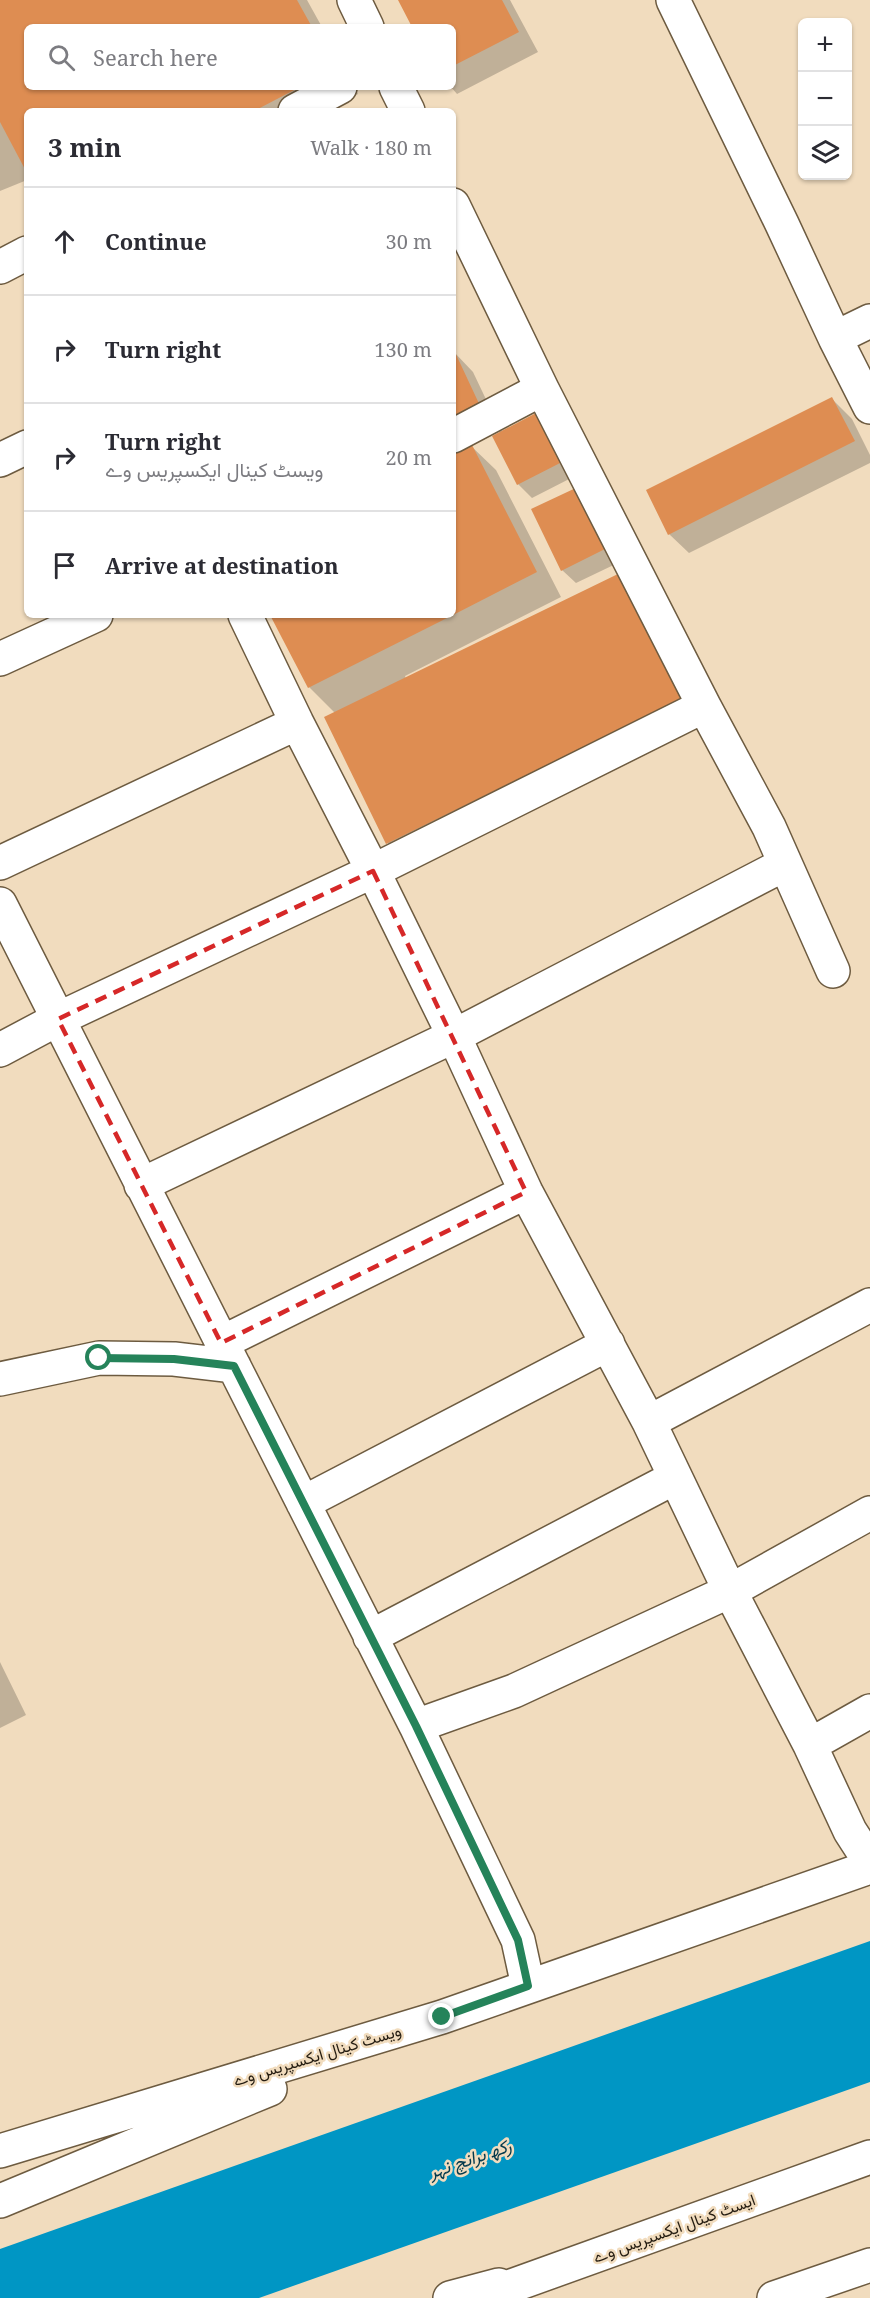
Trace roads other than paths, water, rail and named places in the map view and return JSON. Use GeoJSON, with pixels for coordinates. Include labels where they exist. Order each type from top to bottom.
{"type":"FeatureCollection","features":[{"type":"Feature","properties":{"kind":"street"},"geometry":{"type":"LineString","coordinates":[[354,0],[366,24]]}},
{"type":"Feature","properties":{"kind":"street"},"geometry":{"type":"LineString","coordinates":[[673,0],[870,407]]}},
{"type":"Feature","properties":{"kind":"street"},"geometry":{"type":"LineString","coordinates":[[301,108],[334,90]]}},
{"type":"Feature","properties":{"kind":"street"},"geometry":{"type":"LineString","coordinates":[[398,90],[406,108]]}},
{"type":"Feature","properties":{"kind":"street"},"geometry":{"type":"LineString","coordinates":[[456,211],[542,389],[704,706],[769,827],[833,971]]}},
{"type":"Feature","properties":{"kind":"street"},"geometry":{"type":"LineString","coordinates":[[0,267],[24,255]]}},
{"type":"Feature","properties":{"kind":"street"},"geometry":{"type":"LineString","coordinates":[[835,338],[870,321]]}},
{"type":"Feature","properties":{"kind":"street"},"geometry":{"type":"LineString","coordinates":[[456,434],[542,389]]}},
{"type":"Feature","properties":{"kind":"street"},"geometry":{"type":"LineString","coordinates":[[0,460],[24,448]]}},
{"type":"Feature","properties":{"kind":"street"},"geometry":{"type":"LineString","coordinates":[[0,659],[89,618]]}},
{"type":"Feature","properties":{"kind":"street"},"geometry":{"type":"LineString","coordinates":[[246,618],[454,1036],[526,1192],[649,1422],[730,1591],[810,1745],[860,1827],[870,1864]]}},
{"type":"Feature","properties":{"kind":"street"},"geometry":{"type":"LineString","coordinates":[[0,1050],[58,1019],[373,871],[704,706]]}},
{"type":"Feature","properties":{"kind":"street"},"geometry":{"type":"LineString","coordinates":[[0,863],[297,723]]}},
{"type":"Feature","properties":{"kind":"street"},"geometry":{"type":"LineString","coordinates":[[141,1185],[454,1036],[785,864]]}},
{"type":"Feature","properties":{"kind":"street"},"geometry":{"type":"LineString","coordinates":[[0,904],[416,1726],[518,1940],[528,1986]]}},
{"type":"Feature","properties":{"kind":"street"},"geometry":{"type":"LineString","coordinates":[[0,1379],[99,1358],[174,1359],[227,1354],[526,1192]]}},
{"type":"Feature","properties":{"kind":"street"},"geometry":{"type":"LineString","coordinates":[[649,1422],[870,1305]]}},
{"type":"Feature","properties":{"kind":"street"},"geometry":{"type":"LineString","coordinates":[[303,1503],[608,1344]]}},
{"type":"Feature","properties":{"kind":"street"},"geometry":{"type":"LineString","coordinates":[[370,1637],[675,1478]]}},
{"type":"Feature","properties":{"kind":"street"},"geometry":{"type":"LineString","coordinates":[[416,1726],[514,1691],[730,1591],[870,1513]]}},
{"type":"Feature","properties":{"kind":"street"},"geometry":{"type":"LineString","coordinates":[[810,1745],[870,1711]]}},
{"type":"Feature","properties":{"kind":"street","name":"ویسٹ کینال ایکسپریس وے"},"geometry":{"type":"LineString","coordinates":[[0,2151],[442,2017],[870,1864]]}},
{"type":"Feature","properties":{"kind":"street"},"geometry":{"type":"LineString","coordinates":[[0,2201],[442,2017]]}},
{"type":"Feature","properties":{"kind":"street","name":"ایسٹ کینال ایکسپریس وے"},"geometry":{"type":"LineString","coordinates":[[478,2298],[870,2157]]}},
{"type":"Feature","properties":{"kind":"street"},"geometry":{"type":"LineString","coordinates":[[774,2298],[870,2265]]}},
{"type":"Feature","properties":{"kind":"street"},"geometry":{"type":"LineString","coordinates":[[450,2298],[553,2271]]}},
{"type":"Feature","properties":{"kind":"water","name":"رکھ برانچ نہر"},"geometry":{"type":"Polygon","coordinates":[[[870,1941],[870,2082],[259,2298],[0,2298],[0,2249],[870,1941]]]}}]}
